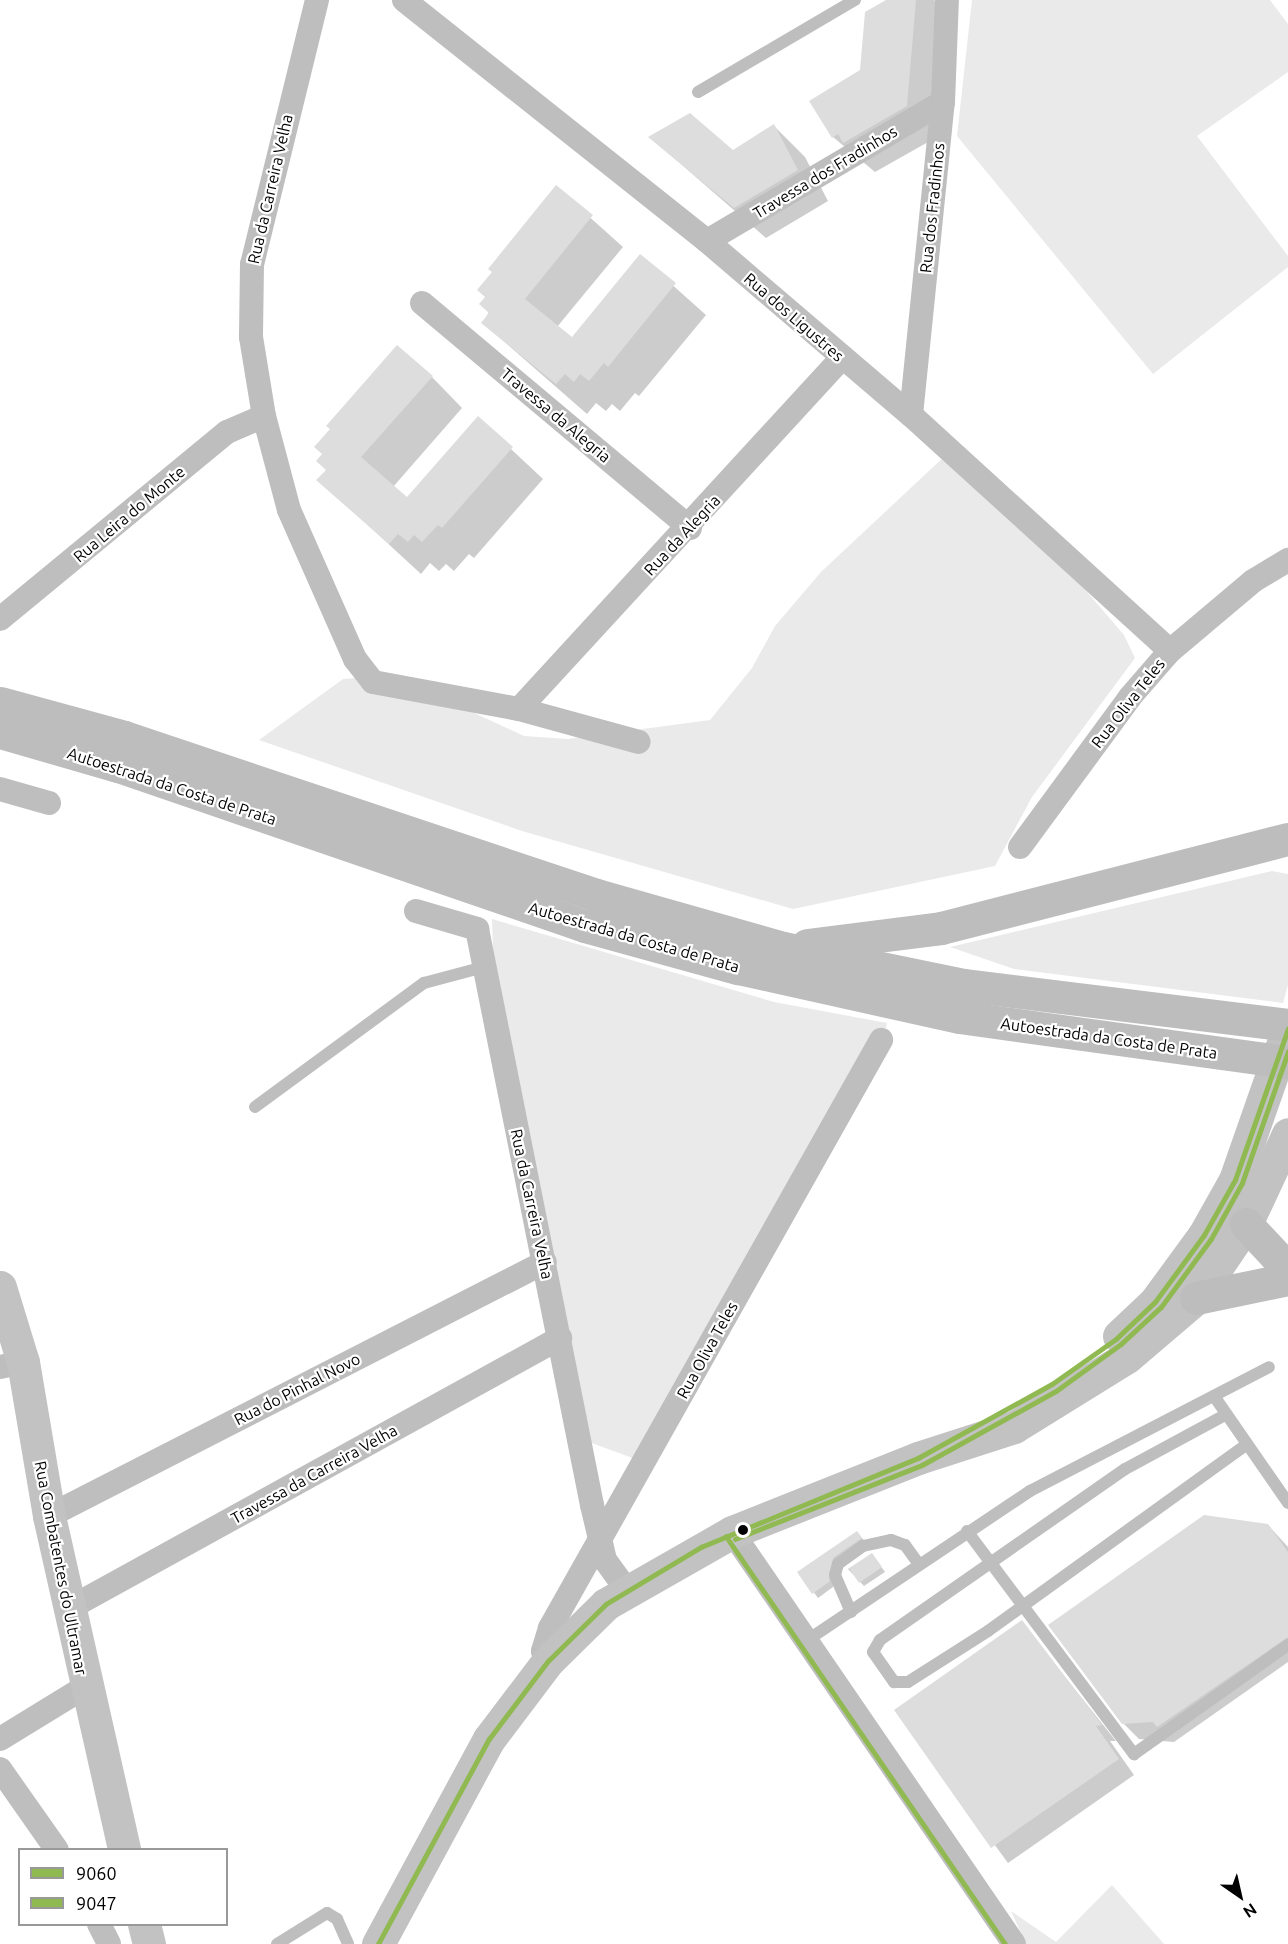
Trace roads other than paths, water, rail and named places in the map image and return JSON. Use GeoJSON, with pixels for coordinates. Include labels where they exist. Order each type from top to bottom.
{"type":"FeatureCollection","features":[{"type":"Feature","properties":{"kind":"highway","name":"Autoestrada da Costa de Prata"},"geometry":{"type":"LineString","coordinates":[[0,703],[124,737],[596,895],[783,948],[963,985],[1288,1027]]}},
{"type":"Feature","properties":{"kind":"highway","name":"Autoestrada da Costa de Prata"},"geometry":{"type":"LineString","coordinates":[[0,732],[117,766],[585,926],[738,968],[959,1017],[1215,1054],[1288,1062]]}},
{"type":"Feature","properties":{"kind":"highway"},"geometry":{"type":"LineString","coordinates":[[783,948],[941,928],[1288,839]]}},
{"type":"Feature","properties":{"kind":"highway"},"geometry":{"type":"LineString","coordinates":[[1257,847],[1288,854]]}},
{"type":"Feature","properties":{"kind":"highway"},"geometry":{"type":"LineString","coordinates":[[1246,1224],[1288,1238]]}},
{"type":"Feature","properties":{"kind":"highway"},"geometry":{"type":"LineString","coordinates":[[1246,1224],[1288,1269]]}},
{"type":"Feature","properties":{"kind":"highway"},"geometry":{"type":"LineString","coordinates":[[1196,1298],[1288,1279]]}},
{"type":"Feature","properties":{"kind":"main road"},"geometry":{"type":"LineString","coordinates":[[918,1458],[1052,1384],[1116,1339],[1155,1302],[1204,1235],[1235,1180],[1288,1027]]}},
{"type":"Feature","properties":{"kind":"main road"},"geometry":{"type":"LineString","coordinates":[[378,1944],[489,1740],[548,1661],[626,1588],[732,1532],[918,1458],[1014,1427],[1062,1402],[1127,1357],[1196,1298],[1246,1224],[1288,1134]]}},
{"type":"Feature","properties":{"kind":"main road"},"geometry":{"type":"LineString","coordinates":[[1235,1180],[1246,1224]]}},
{"type":"Feature","properties":{"kind":"main road"},"geometry":{"type":"LineString","coordinates":[[1204,1235],[1246,1224]]}},
{"type":"Feature","properties":{"kind":"main road","name":"Rua Combatentes do Ultramar"},"geometry":{"type":"LineString","coordinates":[[0,1287],[11,1365],[49,1516],[85,1687],[124,1848]]}},
{"type":"Feature","properties":{"kind":"main road"},"geometry":{"type":"LineString","coordinates":[[144,1926],[149,1944]]}},
{"type":"Feature","properties":{"kind":"street","name":"Rua da Carreira Velha"},"geometry":{"type":"LineString","coordinates":[[317,0],[252,264],[251,337],[264,416],[290,510],[355,659],[373,681],[519,709]]}},
{"type":"Feature","properties":{"kind":"street","name":"Rua dos Ligustres"},"geometry":{"type":"LineString","coordinates":[[404,0],[707,242],[911,415],[1170,651]]}},
{"type":"Feature","properties":{"kind":"street","name":"Rua dos Fradinhos"},"geometry":{"type":"LineString","coordinates":[[911,415],[943,102],[947,0]]}},
{"type":"Feature","properties":{"kind":"street","name":"Travessa dos Fradinhos"},"geometry":{"type":"LineString","coordinates":[[707,242],[943,102]]}},
{"type":"Feature","properties":{"kind":"street","name":"Travessa da Alegria"},"geometry":{"type":"LineString","coordinates":[[422,303],[690,528]]}},
{"type":"Feature","properties":{"kind":"street","name":"Rua da Alegria"},"geometry":{"type":"LineString","coordinates":[[519,709],[690,528],[842,358]]}},
{"type":"Feature","properties":{"kind":"street","name":"Rua Leira do Monte"},"geometry":{"type":"LineString","coordinates":[[0,620],[227,432],[264,416]]}},
{"type":"Feature","properties":{"kind":"street","name":"Rua Oliva Teles"},"geometry":{"type":"LineString","coordinates":[[1020,847],[1130,697],[1170,651],[1288,560]]}},
{"type":"Feature","properties":{"kind":"street"},"geometry":{"type":"LineString","coordinates":[[519,709],[639,742]]}},
{"type":"Feature","properties":{"kind":"street"},"geometry":{"type":"LineString","coordinates":[[0,789],[49,803]]}},
{"type":"Feature","properties":{"kind":"street","name":"Rua da Carreira Velha"},"geometry":{"type":"LineString","coordinates":[[417,911],[477,929],[605,1560],[626,1588]]}},
{"type":"Feature","properties":{"kind":"street","name":"Rua Oliva Teles"},"geometry":{"type":"LineString","coordinates":[[548,1661],[543,1651],[550,1628],[601,1542],[881,1040]]}},
{"type":"Feature","properties":{"kind":"street","name":"Rua do Pinhal Novo"},"geometry":{"type":"LineString","coordinates":[[49,1516],[545,1262]]}},
{"type":"Feature","properties":{"kind":"street","name":"Travessa da Carreira Velha"},"geometry":{"type":"LineString","coordinates":[[68,1609],[560,1338]]}},
{"type":"Feature","properties":{"kind":"street"},"geometry":{"type":"LineString","coordinates":[[732,1532],[1014,1944]]}},
{"type":"Feature","properties":{"kind":"street"},"geometry":{"type":"LineString","coordinates":[[0,1739],[85,1687]]}},
{"type":"Feature","properties":{"kind":"street"},"geometry":{"type":"LineString","coordinates":[[4,1784],[55,1848]]}},
{"type":"Feature","properties":{"kind":"street"},"geometry":{"type":"LineString","coordinates":[[100,1926],[109,1944]]}},
{"type":"Feature","properties":{"kind":"lane"},"geometry":{"type":"LineString","coordinates":[[698,92],[855,0]]}},
{"type":"Feature","properties":{"kind":"lane"},"geometry":{"type":"LineString","coordinates":[[255,1107],[424,983],[484,967]]}},
{"type":"Feature","properties":{"kind":"lane"},"geometry":{"type":"LineString","coordinates":[[806,1641],[967,1531],[1030,1491],[1269,1367]]}},
{"type":"Feature","properties":{"kind":"lane"},"geometry":{"type":"LineString","coordinates":[[1214,1396],[1288,1503]]}},
{"type":"Feature","properties":{"kind":"lane"},"geometry":{"type":"LineString","coordinates":[[1225,1415],[1125,1469],[873,1648],[894,1682],[908,1682],[988,1631],[1021,1603],[1246,1444]]}},
{"type":"Feature","properties":{"kind":"lane"},"geometry":{"type":"LineString","coordinates":[[967,1531],[990,1565],[1134,1754],[1288,1645]]}},
{"type":"Feature","properties":{"kind":"lane"},"geometry":{"type":"LineString","coordinates":[[851,1612],[835,1575],[838,1564],[863,1546],[891,1540],[905,1545],[919,1564]]}},
{"type":"Feature","properties":{"kind":"lane"},"geometry":{"type":"LineString","coordinates":[[278,1944],[327,1913],[337,1919],[348,1944]]}}]}
